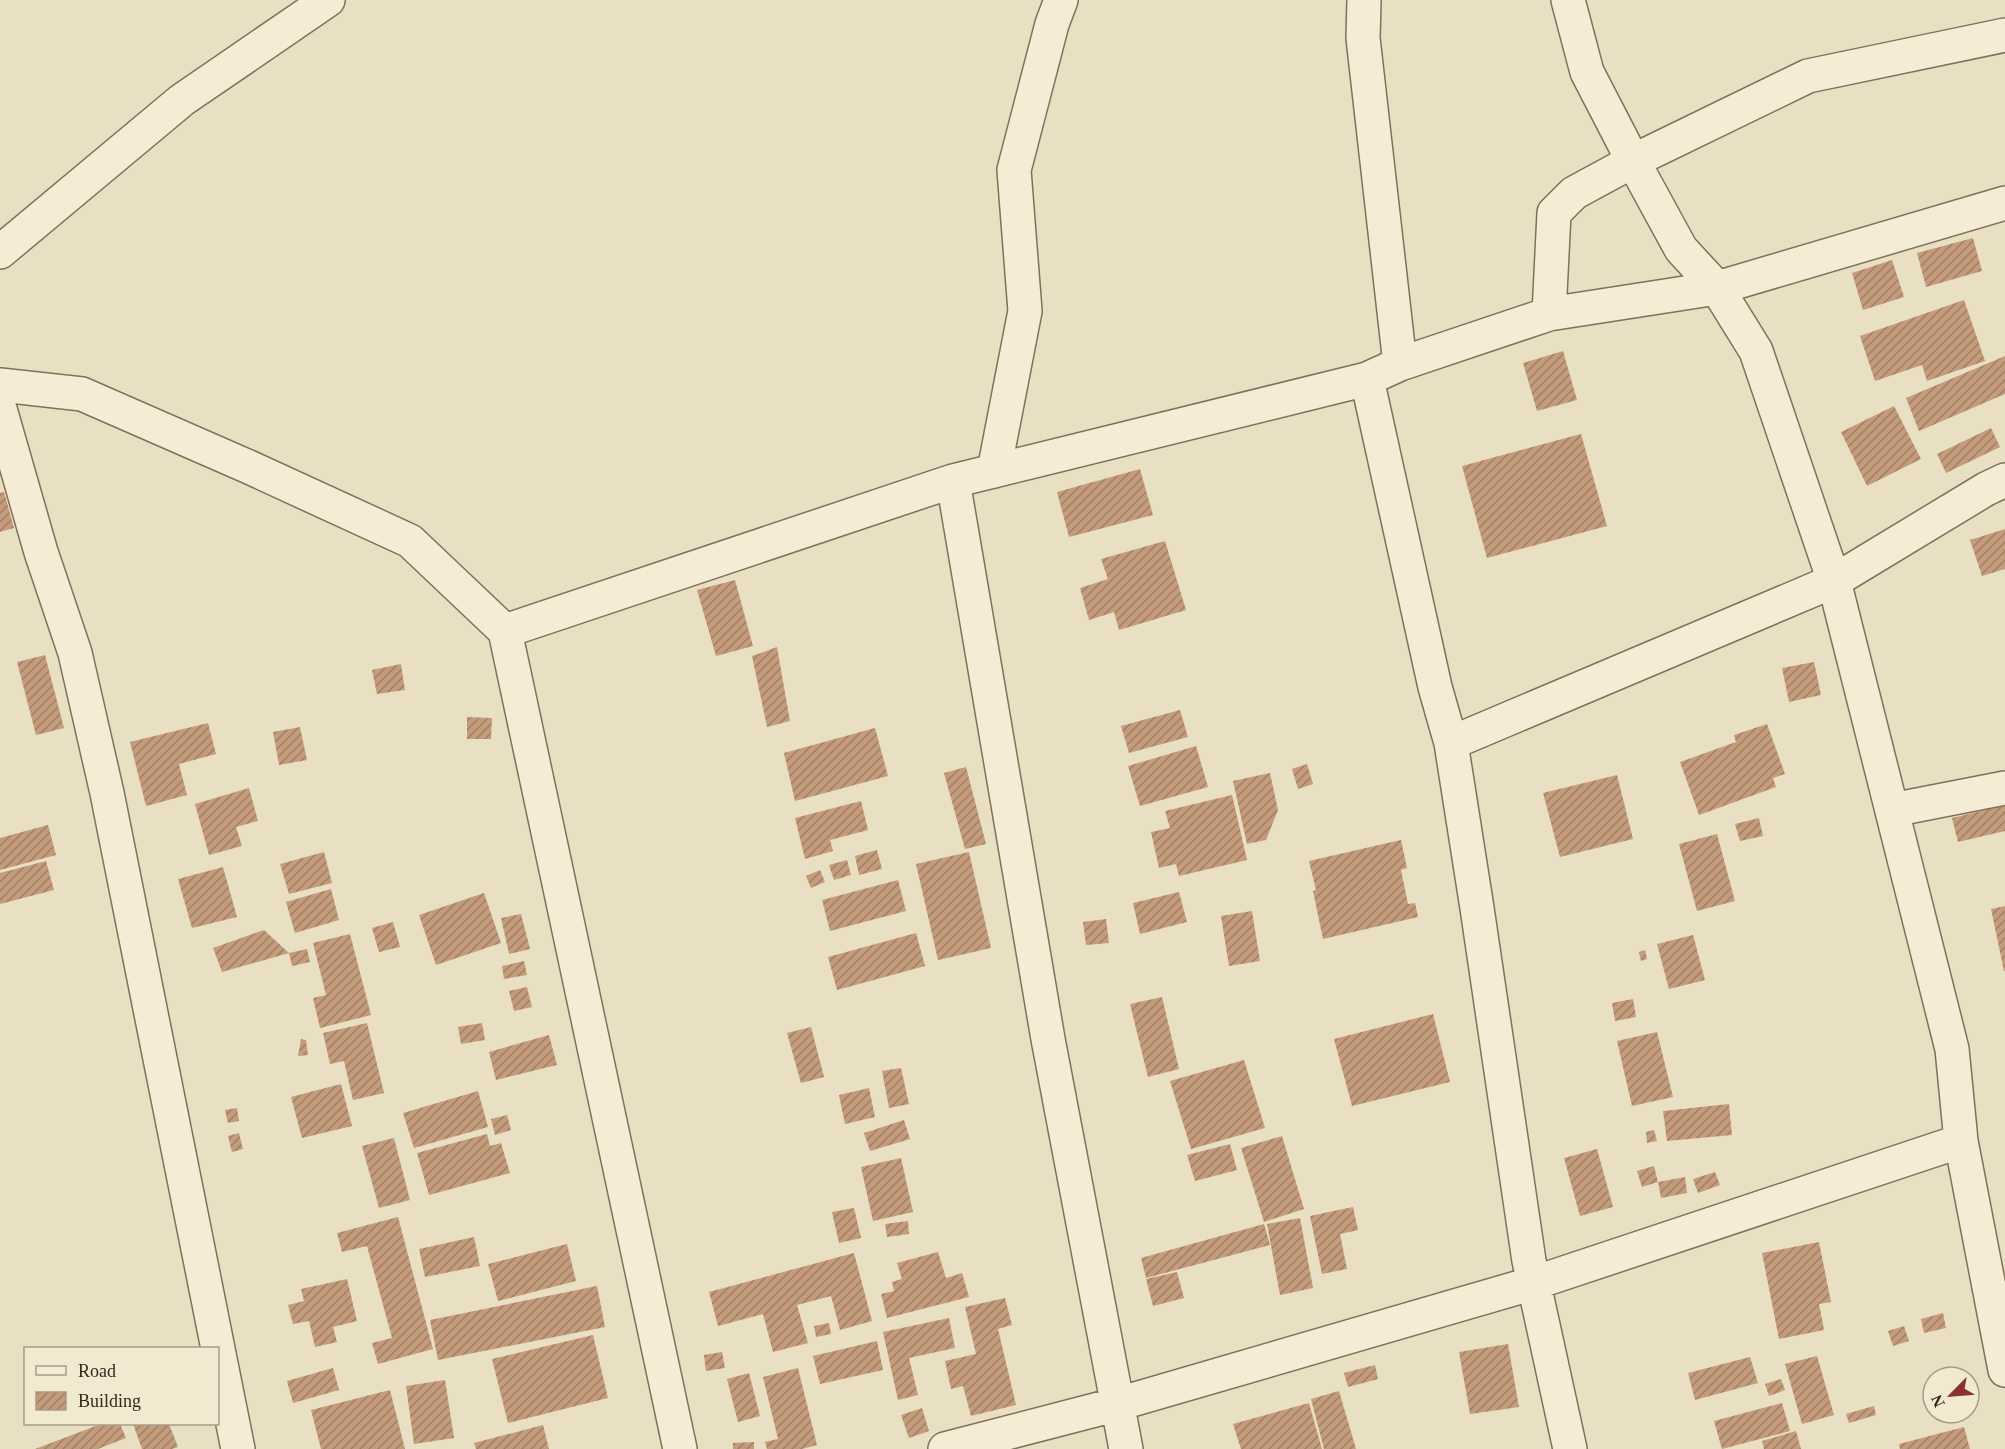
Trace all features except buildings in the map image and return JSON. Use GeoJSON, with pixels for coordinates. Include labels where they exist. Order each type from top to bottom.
{"type":"FeatureCollection","features":[{"type":"Feature","properties":{"kind":"street"},"geometry":{"type":"LineString","coordinates":[[0,252],[182,100],[328,0]]}},
{"type":"Feature","properties":{"kind":"street"},"geometry":{"type":"LineString","coordinates":[[994,471],[1025,311],[1014,170],[1060,0]]}},
{"type":"Feature","properties":{"kind":"street"},"geometry":{"type":"LineString","coordinates":[[1364,0],[1363,38],[1400,364]]}},
{"type":"Feature","properties":{"kind":"street"},"geometry":{"type":"LineString","coordinates":[[1568,0],[1587,72],[1633,160],[1681,249],[1717,288],[1756,351],[1834,581],[1952,1049],[1961,1141],[2005,1370]]}},
{"type":"Feature","properties":{"kind":"street"},"geometry":{"type":"LineString","coordinates":[[1549,314],[1554,213],[1574,192],[1633,160],[1808,76],[2005,35]]}},
{"type":"Feature","properties":{"kind":"street"},"geometry":{"type":"LineString","coordinates":[[505,631],[953,481],[1367,379],[1400,364],[1549,314],[1717,288],[2005,203]]}},
{"type":"Feature","properties":{"kind":"street"},"geometry":{"type":"LineString","coordinates":[[1367,379],[1435,687],[1451,743],[1534,1283],[1570,1449]]}},
{"type":"Feature","properties":{"kind":"street"},"geometry":{"type":"LineString","coordinates":[[0,385],[82,394],[410,541],[505,631],[680,1449]]}},
{"type":"Feature","properties":{"kind":"street"},"geometry":{"type":"LineString","coordinates":[[0,409],[41,552],[75,653],[107,792],[218,1347]]}},
{"type":"Feature","properties":{"kind":"street"},"geometry":{"type":"LineString","coordinates":[[1451,743],[1834,581],[1986,489],[2005,480]]}},
{"type":"Feature","properties":{"kind":"street"},"geometry":{"type":"LineString","coordinates":[[953,481],[1048,1038],[1126,1449]]}},
{"type":"Feature","properties":{"kind":"street"},"geometry":{"type":"LineString","coordinates":[[1892,810],[2005,788]]}},
{"type":"Feature","properties":{"kind":"street"},"geometry":{"type":"LineString","coordinates":[[945,1449],[1118,1404],[1534,1283],[1961,1141]]}},
{"type":"Feature","properties":{"kind":"street"},"geometry":{"type":"LineString","coordinates":[[219,1354],[238,1449]]}}]}
